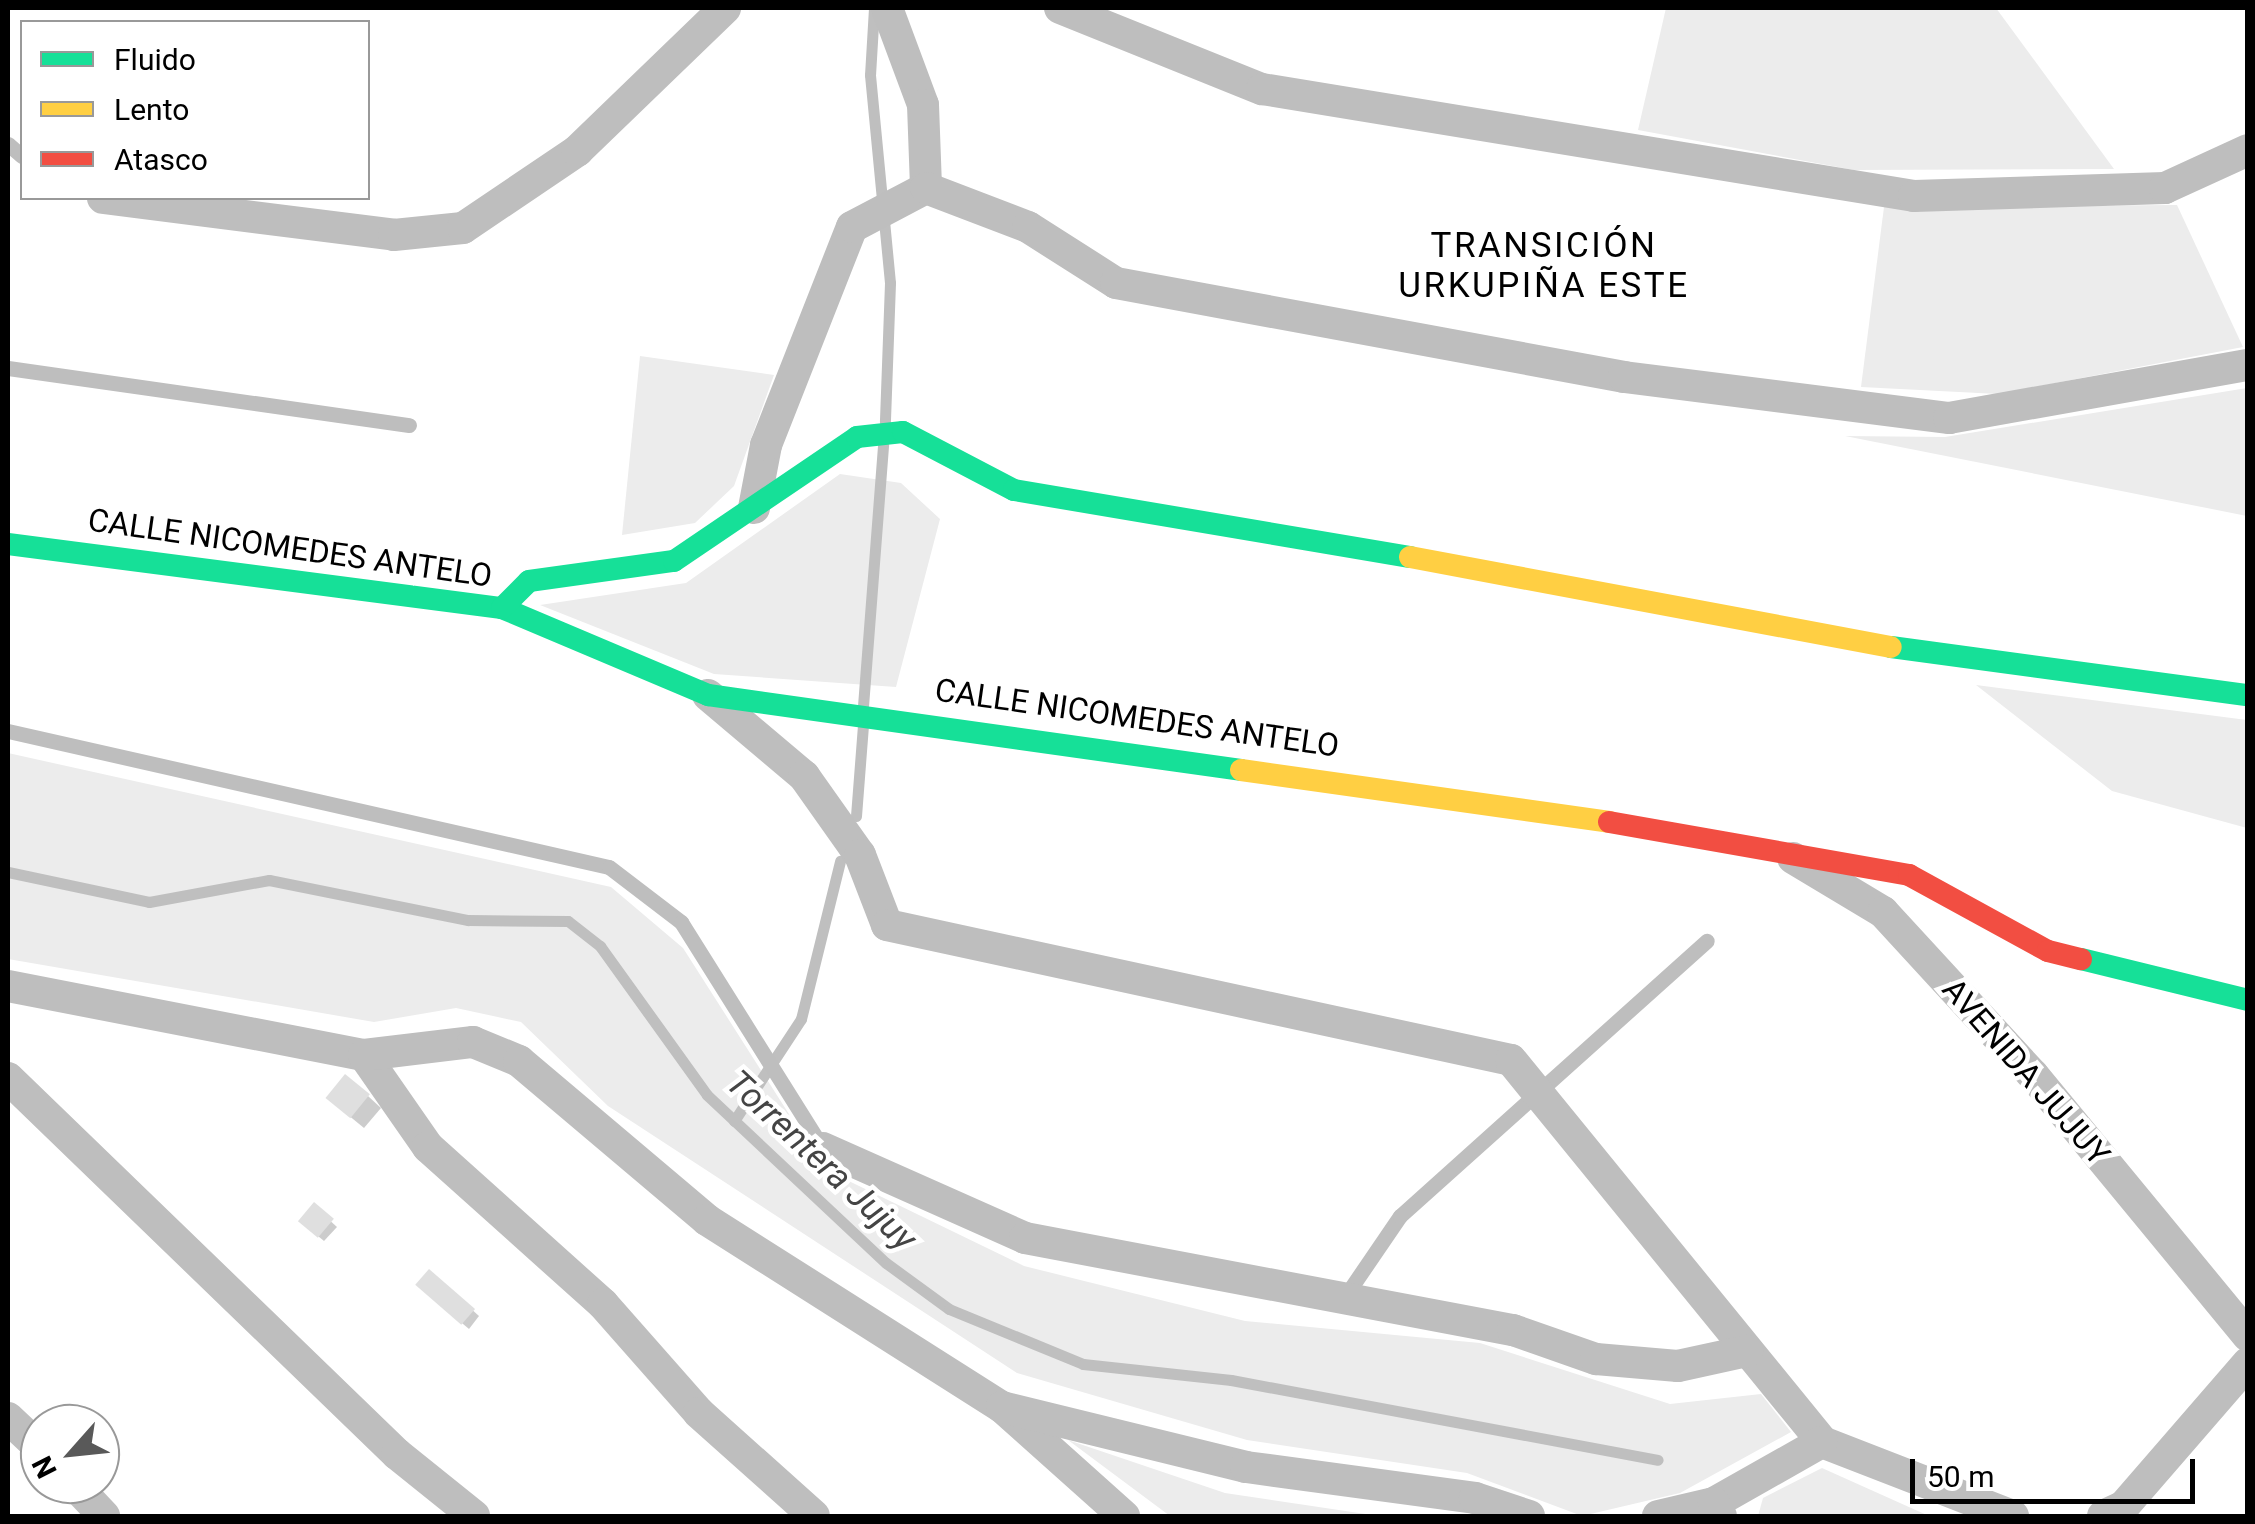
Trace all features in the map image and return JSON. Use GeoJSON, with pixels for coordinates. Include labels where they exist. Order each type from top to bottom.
{"type":"FeatureCollection","features":[{"type":"Feature","properties":{"kind":"street"},"geometry":{"type":"LineString","coordinates":[[119,200],[394,235],[463,228],[577,151],[725,8]]}},
{"type":"Feature","properties":{"kind":"street"},"geometry":{"type":"LineString","coordinates":[[888,8],[924,105],[926,188]]}},
{"type":"Feature","properties":{"kind":"street"},"geometry":{"type":"LineString","coordinates":[[1060,8],[1262,89],[1914,196],[2164,188],[2248,150]]}},
{"type":"Feature","properties":{"kind":"street"},"geometry":{"type":"LineString","coordinates":[[754,508],[766,446],[852,227],[926,188],[1028,227],[1116,283],[1624,378],[1949,418],[2248,365]]}},
{"type":"Feature","properties":{"kind":"street"},"geometry":{"type":"LineString","coordinates":[[502,608],[529,581],[674,562],[856,437],[903,432],[999,484],[1082,504],[1600,587],[1802,635],[2248,695]]}},
{"type":"Feature","properties":{"kind":"street","name":"CALLE NICOMEDES ANTELO"},"geometry":{"type":"LineString","coordinates":[[8,544],[502,608],[708,695],[1772,845],[1909,876],[2048,951],[2248,1000]]}},
{"type":"Feature","properties":{"kind":"street"},"geometry":{"type":"LineString","coordinates":[[708,695],[804,776],[860,855],[887,925],[1511,1060],[1822,1442],[2013,1516]]}},
{"type":"Feature","properties":{"kind":"street","name":"AVENIDA JUJUY"},"geometry":{"type":"LineString","coordinates":[[1772,845],[1883,912],[2033,1074],[2248,1336]]}},
{"type":"Feature","properties":{"kind":"street"},"geometry":{"type":"LineString","coordinates":[[8,986],[364,1055],[473,1042],[520,1062],[707,1220],[1002,1407],[1124,1516]]}},
{"type":"Feature","properties":{"kind":"street"},"geometry":{"type":"LineString","coordinates":[[364,1055],[428,1147],[603,1304],[700,1413],[814,1516]]}},
{"type":"Feature","properties":{"kind":"street"},"geometry":{"type":"LineString","coordinates":[[8,1078],[397,1454],[474,1516]]}},
{"type":"Feature","properties":{"kind":"street"},"geometry":{"type":"LineString","coordinates":[[824,1148],[1024,1238],[1514,1330],[1596,1359],[1678,1366],[1748,1352]]}},
{"type":"Feature","properties":{"kind":"street"},"geometry":{"type":"LineString","coordinates":[[2104,1516],[2124,1506],[2248,1363]]}},
{"type":"Feature","properties":{"kind":"street"},"geometry":{"type":"LineString","coordinates":[[1002,1407],[1246,1468],[1475,1498],[1529,1516]]}},
{"type":"Feature","properties":{"kind":"street"},"geometry":{"type":"LineString","coordinates":[[1658,1516],[1718,1510],[1822,1442]]}},
{"type":"Feature","properties":{"kind":"lane"},"geometry":{"type":"LineString","coordinates":[[8,368],[409,425]]}},
{"type":"Feature","properties":{"kind":"lane"},"geometry":{"type":"LineString","coordinates":[[8,731],[609,867],[680,922],[824,1148]]}},
{"type":"Feature","properties":{"kind":"lane"},"geometry":{"type":"LineString","coordinates":[[1344,1298],[1400,1216],[1540,1096],[1707,941]]}},
{"type":"Feature","properties":{"kind":"shaded area"},"geometry":{"type":"Polygon","coordinates":[[[1666,8],[1996,8],[2114,169],[1854,170],[1638,130],[1666,8]]]}},
{"type":"Feature","properties":{"kind":"shaded area"},"geometry":{"type":"Polygon","coordinates":[[[2177,205],[2243,347],[1998,394],[1861,387],[1884,207],[2177,205]]]}},
{"type":"Feature","properties":{"kind":"shaded area"},"geometry":{"type":"Polygon","coordinates":[[[640,356],[774,375],[734,486],[695,523],[622,535],[640,356]]]}},
{"type":"Feature","properties":{"kind":"shaded area"},"geometry":{"type":"Polygon","coordinates":[[[2247,388],[2247,516],[1845,436],[1945,437],[2247,388]]]}},
{"type":"Feature","properties":{"kind":"shaded area"},"geometry":{"type":"Polygon","coordinates":[[[840,474],[901,483],[940,519],[896,687],[714,674],[540,605],[686,583],[840,474]]]}},
{"type":"Feature","properties":{"kind":"shaded area"},"geometry":{"type":"Polygon","coordinates":[[[1976,685],[2247,720],[2247,828],[2112,791],[1976,685]]]}},
{"type":"Feature","properties":{"kind":"shaded area"},"geometry":{"type":"Polygon","coordinates":[[[8,753],[611,887],[683,948],[824,1169],[1024,1266],[1245,1321],[1480,1343],[1670,1404],[1761,1394],[1791,1432],[1680,1493],[1582,1516],[1467,1473],[1247,1440],[1017,1373],[608,1106],[521,1022],[456,1008],[374,1022],[8,959],[8,753]]]}},
{"type":"Feature","properties":{"kind":"shaded area"},"geometry":{"type":"Polygon","coordinates":[[[1068,1440],[1225,1493],[1379,1516],[1170,1516],[1068,1440]]]}},
{"type":"Feature","properties":{"kind":"shaded area"},"geometry":{"type":"Polygon","coordinates":[[[1822,1468],[1929,1516],[1758,1516],[1763,1498],[1822,1468]]]}},
{"type":"Feature","properties":{"kind":"building"},"geometry":{"type":"Polygon","coordinates":[[[345,1074],[370,1094],[350,1118],[325,1098],[345,1074]]]}},
{"type":"Feature","properties":{"kind":"building"},"geometry":{"type":"Polygon","coordinates":[[[314,1202],[334,1219],[318,1238],[298,1221],[314,1202]]]}},
{"type":"Feature","properties":{"kind":"building"},"geometry":{"type":"Polygon","coordinates":[[[429,1269],[475,1309],[461,1325],[415,1285],[429,1269]]]}},
{"type":"Feature","properties":{"kind":"waterway"},"geometry":{"type":"LineString","coordinates":[[874,8],[870,75],[890,283],[885,422]]}},
{"type":"Feature","properties":{"kind":"waterway"},"geometry":{"type":"LineString","coordinates":[[863,706],[883,445]]}},
{"type":"Feature","properties":{"kind":"waterway"},"geometry":{"type":"LineString","coordinates":[[856,816],[863,725]]}},
{"type":"Feature","properties":{"kind":"waterway"},"geometry":{"type":"LineString","coordinates":[[734,1121],[801,1019],[840,861]]}},
{"type":"Feature","properties":{"kind":"waterway","name":"Torrentera Jujuy"},"geometry":{"type":"LineString","coordinates":[[8,872],[149,902],[269,880],[468,920],[568,921],[600,946],[707,1095],[886,1263],[949,1309],[1083,1364],[1231,1380],[1658,1460]]}},
{"type":"Feature","properties":{"kind":"traffic: fast"},"geometry":{"type":"LineString","coordinates":[[502,608],[529,581],[674,561],[857,437],[903,432],[1014,490],[1410,557]]}},
{"type":"Feature","properties":{"kind":"traffic: fast"},"geometry":{"type":"LineString","coordinates":[[8,544],[502,608],[708,695],[1241,770]]}},
{"type":"Feature","properties":{"kind":"traffic: fast"},"geometry":{"type":"LineString","coordinates":[[1891,647],[2248,695]]}},
{"type":"Feature","properties":{"kind":"traffic: fast"},"geometry":{"type":"LineString","coordinates":[[2081,959],[2248,1000]]}},
{"type":"Feature","properties":{"kind":"traffic: slow"},"geometry":{"type":"LineString","coordinates":[[1410,557],[1891,647]]}},
{"type":"Feature","properties":{"kind":"traffic: slow"},"geometry":{"type":"LineString","coordinates":[[1241,770],[1609,822]]}},
{"type":"Feature","properties":{"kind":"traffic: jam"},"geometry":{"type":"LineString","coordinates":[[1609,822],[1909,875],[2048,951],[2081,959]]}},
{"type":"Feature","properties":{"kind":"district","name":"TRANSICIÓN URKUPIÑA ESTE"},"geometry":{"type":"Point","coordinates":[1544,266]}}]}
